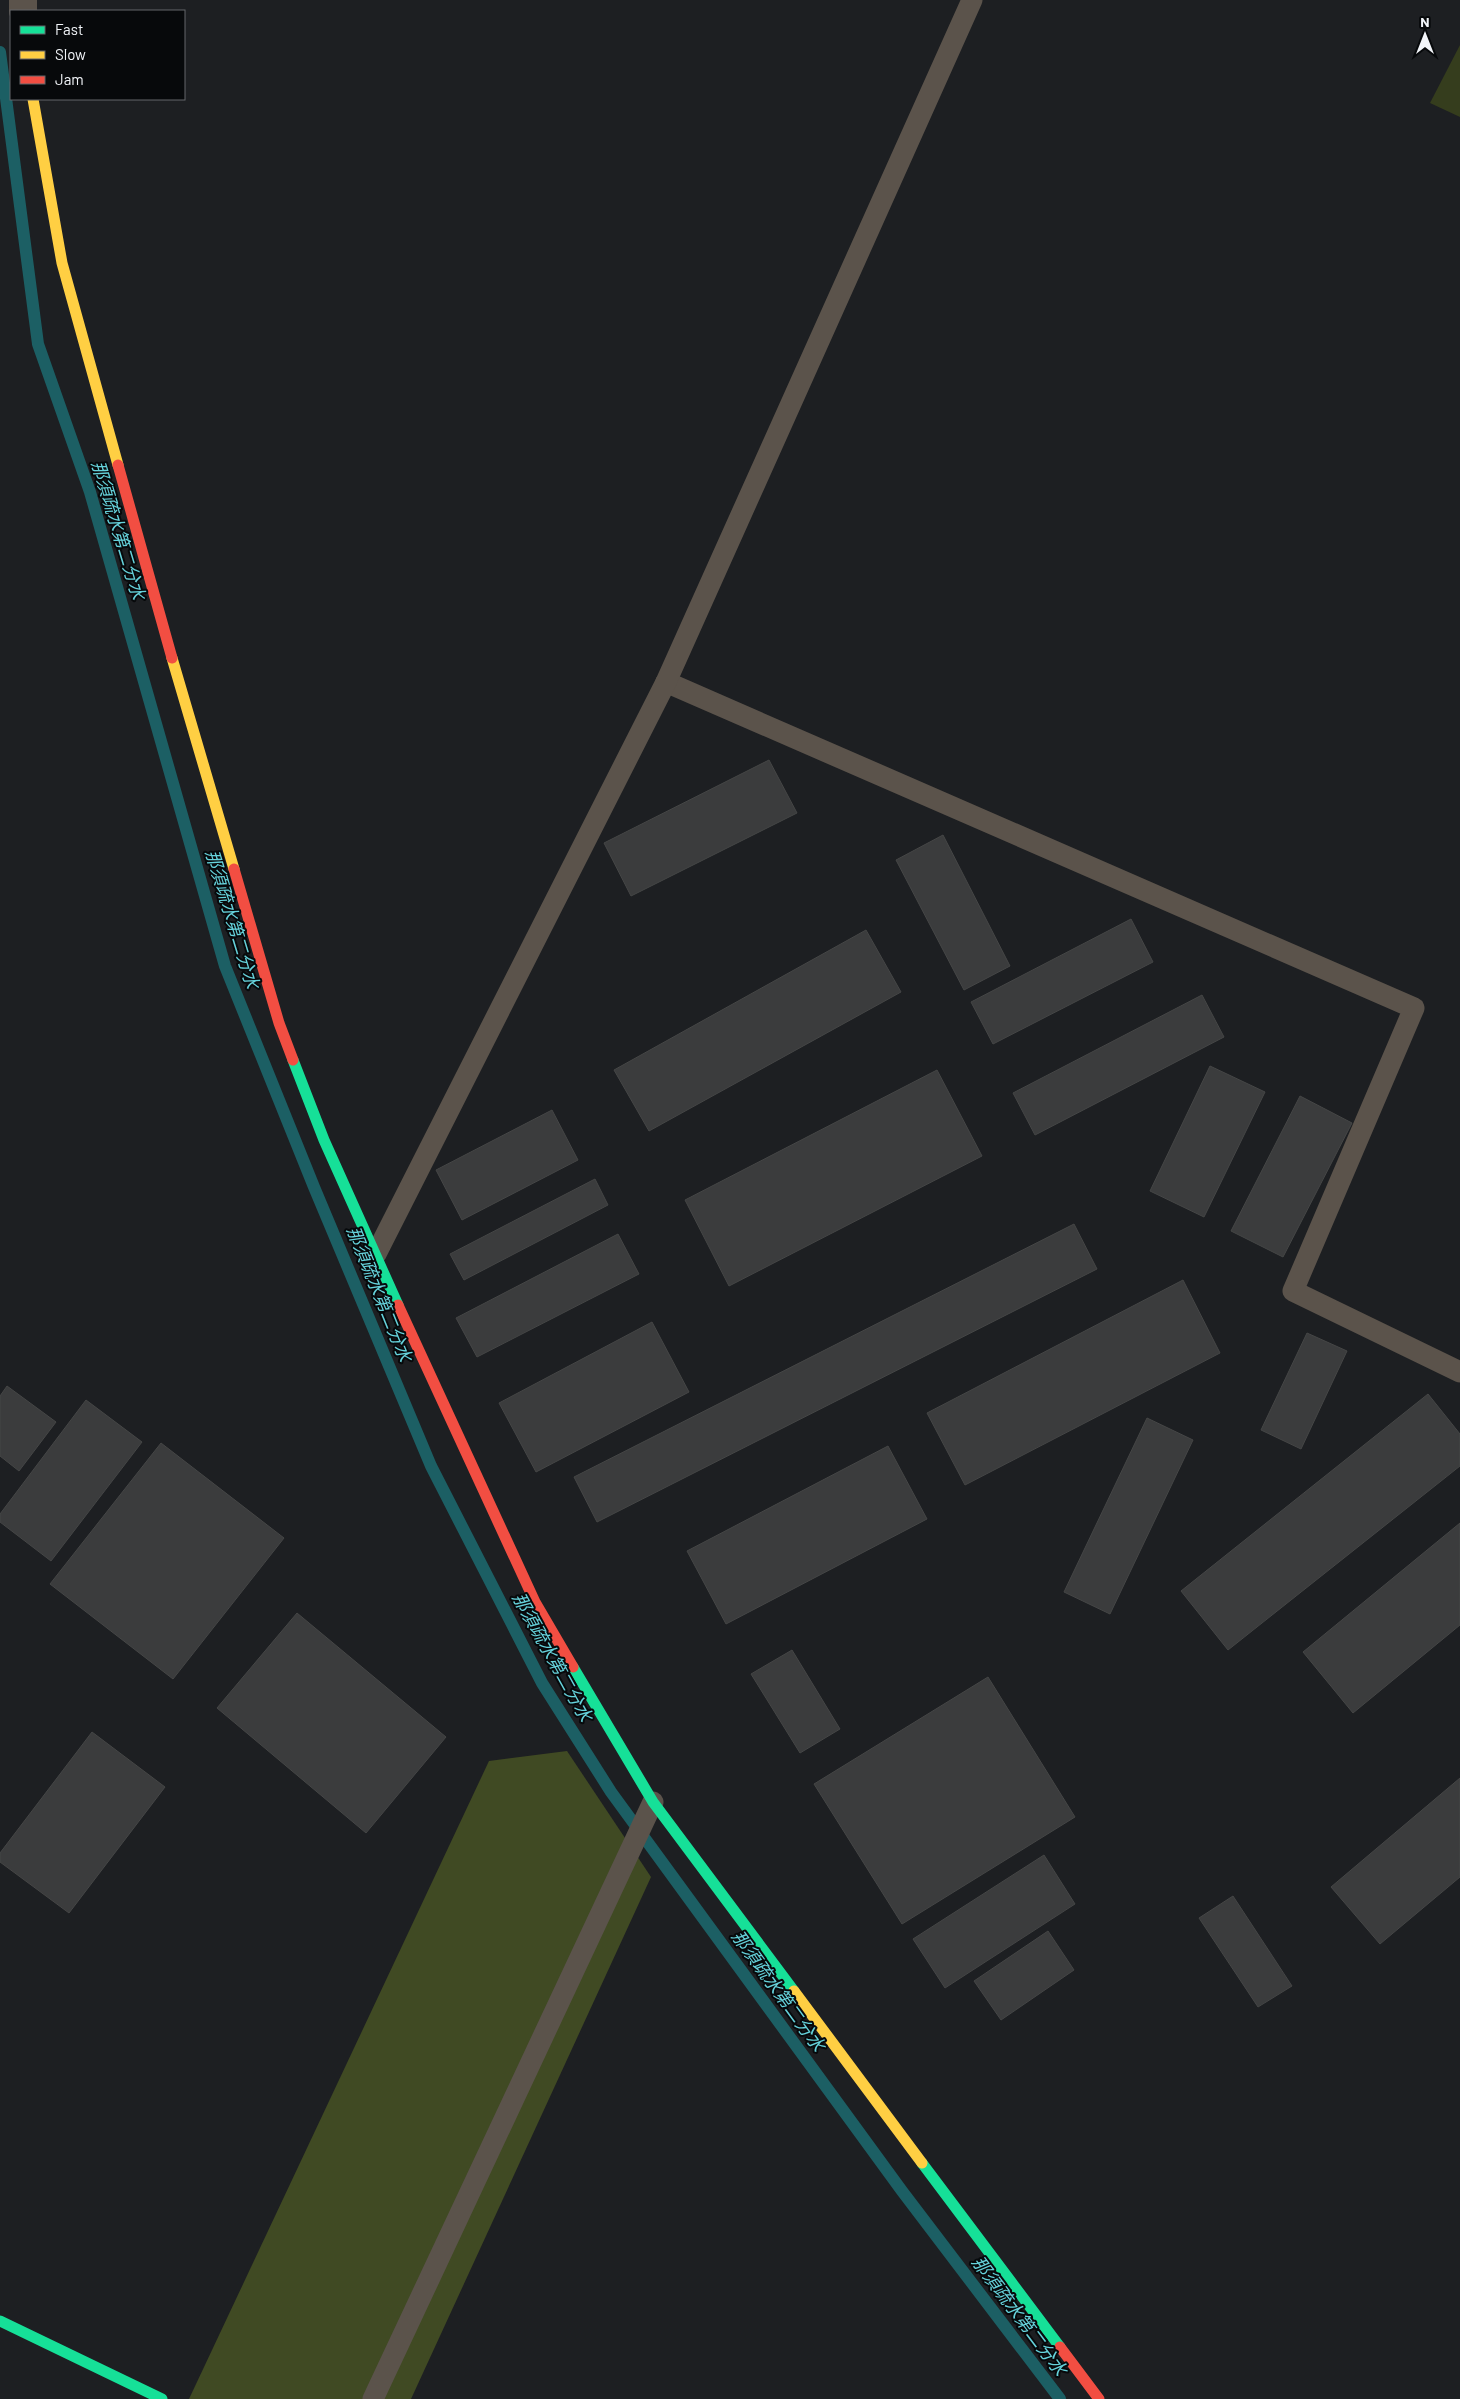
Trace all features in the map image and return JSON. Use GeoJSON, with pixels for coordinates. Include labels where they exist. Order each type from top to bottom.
{"type":"FeatureCollection","features":[{"type":"Feature","properties":{"kind":"street"},"geometry":{"type":"LineString","coordinates":[[33,100],[62,262],[228,853],[279,1023],[324,1140],[460,1441],[535,1602],[653,1802],[1100,2399]]}},
{"type":"Feature","properties":{"kind":"street"},"geometry":{"type":"LineString","coordinates":[[0,2321],[162,2399]]}},
{"type":"Feature","properties":{"kind":"lane"},"geometry":{"type":"LineString","coordinates":[[376,1254],[666,682],[972,0]]}},
{"type":"Feature","properties":{"kind":"lane"},"geometry":{"type":"LineString","coordinates":[[666,682],[1414,1008],[1293,1291],[1460,1372]]}},
{"type":"Feature","properties":{"kind":"lane"},"geometry":{"type":"LineString","coordinates":[[372,2399],[653,1802]]}},
{"type":"Feature","properties":{"kind":"green space"},"geometry":{"type":"Polygon","coordinates":[[[1460,45],[1460,117],[1430,103],[1460,45]]]}},
{"type":"Feature","properties":{"kind":"green space"},"geometry":{"type":"Polygon","coordinates":[[[567,1751],[651,1877],[411,2399],[189,2399],[489,1761],[567,1751]]]}},
{"type":"Feature","properties":{"kind":"building"},"geometry":{"type":"Polygon","coordinates":[[[769,760],[797,813],[631,896],[604,843],[769,760]]]}},
{"type":"Feature","properties":{"kind":"building"},"geometry":{"type":"Polygon","coordinates":[[[943,835],[1010,966],[964,990],[896,860],[943,835]]]}},
{"type":"Feature","properties":{"kind":"building"},"geometry":{"type":"Polygon","coordinates":[[[1131,919],[1153,962],[993,1044],[971,1002],[1131,919]]]}},
{"type":"Feature","properties":{"kind":"building"},"geometry":{"type":"Polygon","coordinates":[[[866,930],[901,992],[649,1131],[614,1070],[866,930]]]}},
{"type":"Feature","properties":{"kind":"building"},"geometry":{"type":"Polygon","coordinates":[[[1202,995],[1224,1037],[1035,1135],[1013,1093],[1202,995]]]}},
{"type":"Feature","properties":{"kind":"building"},"geometry":{"type":"Polygon","coordinates":[[[1210,1066],[1265,1092],[1204,1217],[1150,1191],[1210,1066]]]}},
{"type":"Feature","properties":{"kind":"building"},"geometry":{"type":"Polygon","coordinates":[[[937,1070],[982,1156],[729,1286],[685,1200],[937,1070]]]}},
{"type":"Feature","properties":{"kind":"building"},"geometry":{"type":"Polygon","coordinates":[[[1300,1096],[1352,1123],[1283,1257],[1231,1231],[1300,1096]]]}},
{"type":"Feature","properties":{"kind":"building"},"geometry":{"type":"Polygon","coordinates":[[[552,1110],[578,1160],[462,1220],[436,1170],[552,1110]]]}},
{"type":"Feature","properties":{"kind":"building"},"geometry":{"type":"Polygon","coordinates":[[[595,1179],[608,1205],[464,1280],[450,1254],[595,1179]]]}},
{"type":"Feature","properties":{"kind":"building"},"geometry":{"type":"Polygon","coordinates":[[[1074,1224],[1097,1269],[597,1522],[574,1477],[1074,1224]]]}},
{"type":"Feature","properties":{"kind":"building"},"geometry":{"type":"Polygon","coordinates":[[[618,1234],[639,1274],[477,1357],[456,1318],[618,1234]]]}},
{"type":"Feature","properties":{"kind":"building"},"geometry":{"type":"Polygon","coordinates":[[[1183,1280],[1220,1353],[965,1485],[927,1413],[1183,1280]]]}},
{"type":"Feature","properties":{"kind":"building"},"geometry":{"type":"Polygon","coordinates":[[[652,1322],[689,1392],[536,1472],[499,1403],[652,1322]]]}},
{"type":"Feature","properties":{"kind":"building"},"geometry":{"type":"Polygon","coordinates":[[[1307,1333],[1347,1351],[1301,1449],[1261,1430],[1307,1333]]]}},
{"type":"Feature","properties":{"kind":"building"},"geometry":{"type":"Polygon","coordinates":[[[7,1386],[56,1422],[19,1471],[0,1456],[0,1396],[7,1386]]]}},
{"type":"Feature","properties":{"kind":"building"},"geometry":{"type":"Polygon","coordinates":[[[1428,1394],[1460,1434],[1460,1466],[1228,1650],[1181,1591],[1428,1394]]]}},
{"type":"Feature","properties":{"kind":"building"},"geometry":{"type":"Polygon","coordinates":[[[86,1400],[142,1442],[51,1561],[0,1522],[0,1514],[86,1400]]]}},
{"type":"Feature","properties":{"kind":"building"},"geometry":{"type":"Polygon","coordinates":[[[1147,1418],[1193,1440],[1110,1614],[1064,1592],[1147,1418]]]}},
{"type":"Feature","properties":{"kind":"building"},"geometry":{"type":"Polygon","coordinates":[[[161,1443],[284,1538],[173,1679],[50,1584],[161,1443]]]}},
{"type":"Feature","properties":{"kind":"building"},"geometry":{"type":"Polygon","coordinates":[[[888,1446],[927,1519],[726,1624],[687,1551],[888,1446]]]}},
{"type":"Feature","properties":{"kind":"building"},"geometry":{"type":"Polygon","coordinates":[[[1460,1523],[1460,1625],[1353,1713],[1303,1652],[1460,1523]]]}},
{"type":"Feature","properties":{"kind":"building"},"geometry":{"type":"Polygon","coordinates":[[[297,1613],[446,1737],[366,1833],[217,1708],[297,1613]]]}},
{"type":"Feature","properties":{"kind":"building"},"geometry":{"type":"Polygon","coordinates":[[[792,1650],[840,1729],[800,1753],[751,1674],[792,1650]]]}},
{"type":"Feature","properties":{"kind":"building"},"geometry":{"type":"Polygon","coordinates":[[[988,1677],[1075,1817],[902,1924],[814,1784],[988,1677]]]}},
{"type":"Feature","properties":{"kind":"building"},"geometry":{"type":"Polygon","coordinates":[[[92,1732],[165,1787],[69,1913],[0,1862],[0,1853],[92,1732]]]}},
{"type":"Feature","properties":{"kind":"building"},"geometry":{"type":"Polygon","coordinates":[[[1460,1778],[1460,1877],[1380,1944],[1331,1887],[1460,1778]]]}},
{"type":"Feature","properties":{"kind":"building"},"geometry":{"type":"Polygon","coordinates":[[[1044,1855],[1075,1904],[945,1988],[913,1939],[1044,1855]]]}},
{"type":"Feature","properties":{"kind":"building"},"geometry":{"type":"Polygon","coordinates":[[[1233,1896],[1292,1986],[1258,2007],[1199,1918],[1233,1896]]]}},
{"type":"Feature","properties":{"kind":"building"},"geometry":{"type":"Polygon","coordinates":[[[1048,1931],[1074,1970],[1001,2020],[974,1981],[1048,1931]]]}},
{"type":"Feature","properties":{"kind":"waterway","name":"那須疏水第二分水"},"geometry":{"type":"LineString","coordinates":[[0,52],[38,344],[90,492],[225,966],[314,1187],[431,1466],[542,1683],[611,1792],[902,2191],[1060,2399]]}},
{"type":"Feature","properties":{"kind":"traffic: fast"},"geometry":{"type":"LineString","coordinates":[[293,1060],[324,1140],[398,1305]]}},
{"type":"Feature","properties":{"kind":"traffic: fast"},"geometry":{"type":"LineString","coordinates":[[573,1667],[653,1802],[794,1991]]}},
{"type":"Feature","properties":{"kind":"traffic: fast"},"geometry":{"type":"LineString","coordinates":[[922,2163],[1060,2347]]}},
{"type":"Feature","properties":{"kind":"traffic: fast"},"geometry":{"type":"LineString","coordinates":[[0,2321],[162,2399]]}},
{"type":"Feature","properties":{"kind":"traffic: slow"},"geometry":{"type":"LineString","coordinates":[[33,100],[62,263],[118,465]]}},
{"type":"Feature","properties":{"kind":"traffic: slow"},"geometry":{"type":"LineString","coordinates":[[172,658],[234,869]]}},
{"type":"Feature","properties":{"kind":"traffic: slow"},"geometry":{"type":"LineString","coordinates":[[794,1991],[922,2163]]}},
{"type":"Feature","properties":{"kind":"traffic: jam"},"geometry":{"type":"LineString","coordinates":[[118,465],[172,658]]}},
{"type":"Feature","properties":{"kind":"traffic: jam"},"geometry":{"type":"LineString","coordinates":[[234,869],[279,1023],[293,1060]]}},
{"type":"Feature","properties":{"kind":"traffic: jam"},"geometry":{"type":"LineString","coordinates":[[398,1305],[535,1602],[573,1667]]}},
{"type":"Feature","properties":{"kind":"traffic: jam"},"geometry":{"type":"LineString","coordinates":[[1060,2347],[1099,2399]]}}]}
